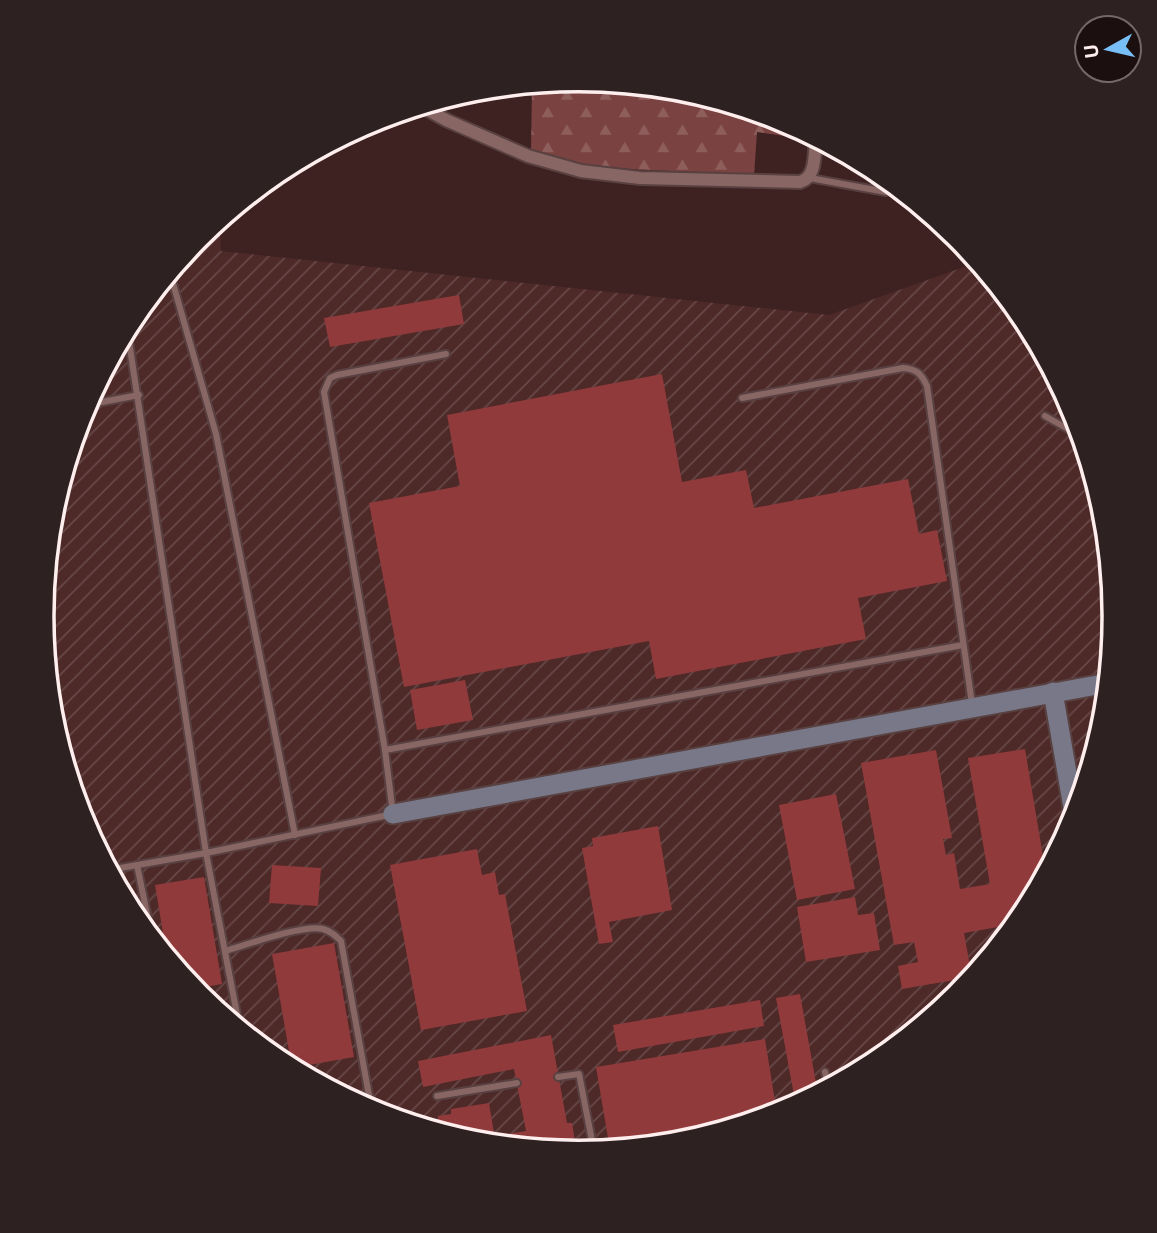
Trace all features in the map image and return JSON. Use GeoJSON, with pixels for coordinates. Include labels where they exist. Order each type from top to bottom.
{"type":"FeatureCollection","features":[{"type":"Feature","properties":{"kind":"street"},"geometry":{"type":"LineString","coordinates":[[433,113],[528,156],[582,171],[640,178],[800,182],[810,178],[814,148]]}},
{"type":"Feature","properties":{"kind":"street"},"geometry":{"type":"LineString","coordinates":[[393,814],[1098,685]]}},
{"type":"Feature","properties":{"kind":"street"},"geometry":{"type":"LineString","coordinates":[[1053,692],[1071,796]]}},
{"type":"Feature","properties":{"kind":"lane"},"geometry":{"type":"LineString","coordinates":[[810,178],[885,192]]}},
{"type":"Feature","properties":{"kind":"lane"},"geometry":{"type":"LineString","coordinates":[[173,284],[216,434],[295,835]]}},
{"type":"Feature","properties":{"kind":"lane"},"geometry":{"type":"LineString","coordinates":[[130,345],[206,853],[237,1014]]}},
{"type":"Feature","properties":{"kind":"lane"},"geometry":{"type":"LineString","coordinates":[[118,868],[393,814],[385,750],[324,392],[330,378],[446,354]]}},
{"type":"Feature","properties":{"kind":"lane"},"geometry":{"type":"LineString","coordinates":[[742,398],[903,368],[914,369],[922,375],[927,386],[972,709]]}},
{"type":"Feature","properties":{"kind":"lane"},"geometry":{"type":"LineString","coordinates":[[100,403],[139,396]]}},
{"type":"Feature","properties":{"kind":"lane"},"geometry":{"type":"LineString","coordinates":[[1045,416],[1068,429]]}},
{"type":"Feature","properties":{"kind":"lane"},"geometry":{"type":"LineString","coordinates":[[385,750],[963,645]]}},
{"type":"Feature","properties":{"kind":"lane"},"geometry":{"type":"LineString","coordinates":[[137,865],[147,914]]}},
{"type":"Feature","properties":{"kind":"lane"},"geometry":{"type":"LineString","coordinates":[[225,951],[302,930],[321,928],[333,933],[341,941],[369,1097]]}},
{"type":"Feature","properties":{"kind":"lane"},"geometry":{"type":"LineString","coordinates":[[825,1072],[826,1079]]}},
{"type":"Feature","properties":{"kind":"lane"},"geometry":{"type":"LineString","coordinates":[[558,1077],[579,1074],[592,1141]]}},
{"type":"Feature","properties":{"kind":"lane"},"geometry":{"type":"LineString","coordinates":[[437,1096],[517,1083]]}},
{"type":"Feature","properties":{"kind":"shaded area"},"geometry":{"type":"Polygon","coordinates":[[[220,234],[221,251],[829,315],[968,266],[1014,325],[1049,385],[1075,448],[1093,514],[1102,582],[1102,651],[1093,719],[1085,752],[1063,817],[1033,879],[973,962],[924,1011],[898,1032],[841,1071],[810,1087],[747,1113],[714,1123],[681,1131],[613,1140],[544,1140],[510,1136],[476,1131],[410,1113],[316,1071],[233,1011],[184,962],[163,936],[124,879],[108,848],[82,785],[72,752],[64,719],[55,651],[55,582],[59,548],[64,514],[82,448],[124,354],[184,271],[220,234]]]}},
{"type":"Feature","properties":{"kind":"green space"},"geometry":{"type":"Polygon","coordinates":[[[544,93],[613,93],[681,102],[747,120],[789,137],[757,132],[754,175],[588,167],[531,152],[532,94],[544,93]]]}},
{"type":"Feature","properties":{"kind":"building"},"geometry":{"type":"Polygon","coordinates":[[[459,295],[464,324],[330,347],[324,318],[459,295]]]}},
{"type":"Feature","properties":{"kind":"building"},"geometry":{"type":"Polygon","coordinates":[[[662,374],[682,482],[746,470],[754,508],[908,479],[919,534],[937,530],[947,581],[858,598],[866,639],[656,679],[649,641],[404,687],[369,503],[460,486],[447,415],[662,374]]]}},
{"type":"Feature","properties":{"kind":"building"},"geometry":{"type":"Polygon","coordinates":[[[465,680],[473,720],[417,730],[410,690],[465,680]]]}},
{"type":"Feature","properties":{"kind":"building"},"geometry":{"type":"Polygon","coordinates":[[[1025,749],[1043,859],[998,930],[998,927],[964,933],[970,965],[956,980],[902,989],[898,966],[918,962],[914,942],[894,945],[861,763],[936,750],[952,838],[943,839],[946,855],[954,853],[960,889],[990,884],[968,758],[1025,749]]]}},
{"type":"Feature","properties":{"kind":"building"},"geometry":{"type":"Polygon","coordinates":[[[836,794],[855,889],[797,900],[779,805],[836,794]]]}},
{"type":"Feature","properties":{"kind":"building"},"geometry":{"type":"Polygon","coordinates":[[[658,826],[672,910],[609,922],[613,942],[599,944],[582,848],[593,846],[592,838],[658,826]]]}},
{"type":"Feature","properties":{"kind":"building"},"geometry":{"type":"Polygon","coordinates":[[[477,849],[482,875],[495,872],[499,895],[505,894],[527,1011],[421,1030],[390,865],[477,849]]]}},
{"type":"Feature","properties":{"kind":"building"},"geometry":{"type":"Polygon","coordinates":[[[272,865],[321,868],[318,906],[269,903],[272,865]]]}},
{"type":"Feature","properties":{"kind":"building"},"geometry":{"type":"Polygon","coordinates":[[[204,877],[222,984],[208,986],[164,937],[155,885],[204,877]]]}},
{"type":"Feature","properties":{"kind":"building"},"geometry":{"type":"Polygon","coordinates":[[[855,897],[858,915],[874,913],[880,950],[806,962],[797,907],[855,897]]]}},
{"type":"Feature","properties":{"kind":"building"},"geometry":{"type":"Polygon","coordinates":[[[334,943],[354,1057],[307,1065],[289,1054],[272,954],[334,943]]]}},
{"type":"Feature","properties":{"kind":"building"},"geometry":{"type":"Polygon","coordinates":[[[800,994],[816,1084],[794,1094],[776,998],[800,994]]]}},
{"type":"Feature","properties":{"kind":"building"},"geometry":{"type":"Polygon","coordinates":[[[760,1000],[764,1026],[618,1052],[613,1025],[760,1000]]]}},
{"type":"Feature","properties":{"kind":"building"},"geometry":{"type":"Polygon","coordinates":[[[551,1035],[567,1123],[572,1123],[575,1141],[503,1135],[526,1131],[514,1069],[423,1087],[418,1061],[551,1035]]]}},
{"type":"Feature","properties":{"kind":"building"},"geometry":{"type":"Polygon","coordinates":[[[765,1039],[775,1102],[681,1131],[608,1140],[596,1067],[765,1039]]]}},
{"type":"Feature","properties":{"kind":"building"},"geometry":{"type":"Polygon","coordinates":[[[489,1103],[494,1133],[439,1122],[438,1116],[451,1114],[451,1109],[489,1103]]]}}]}
